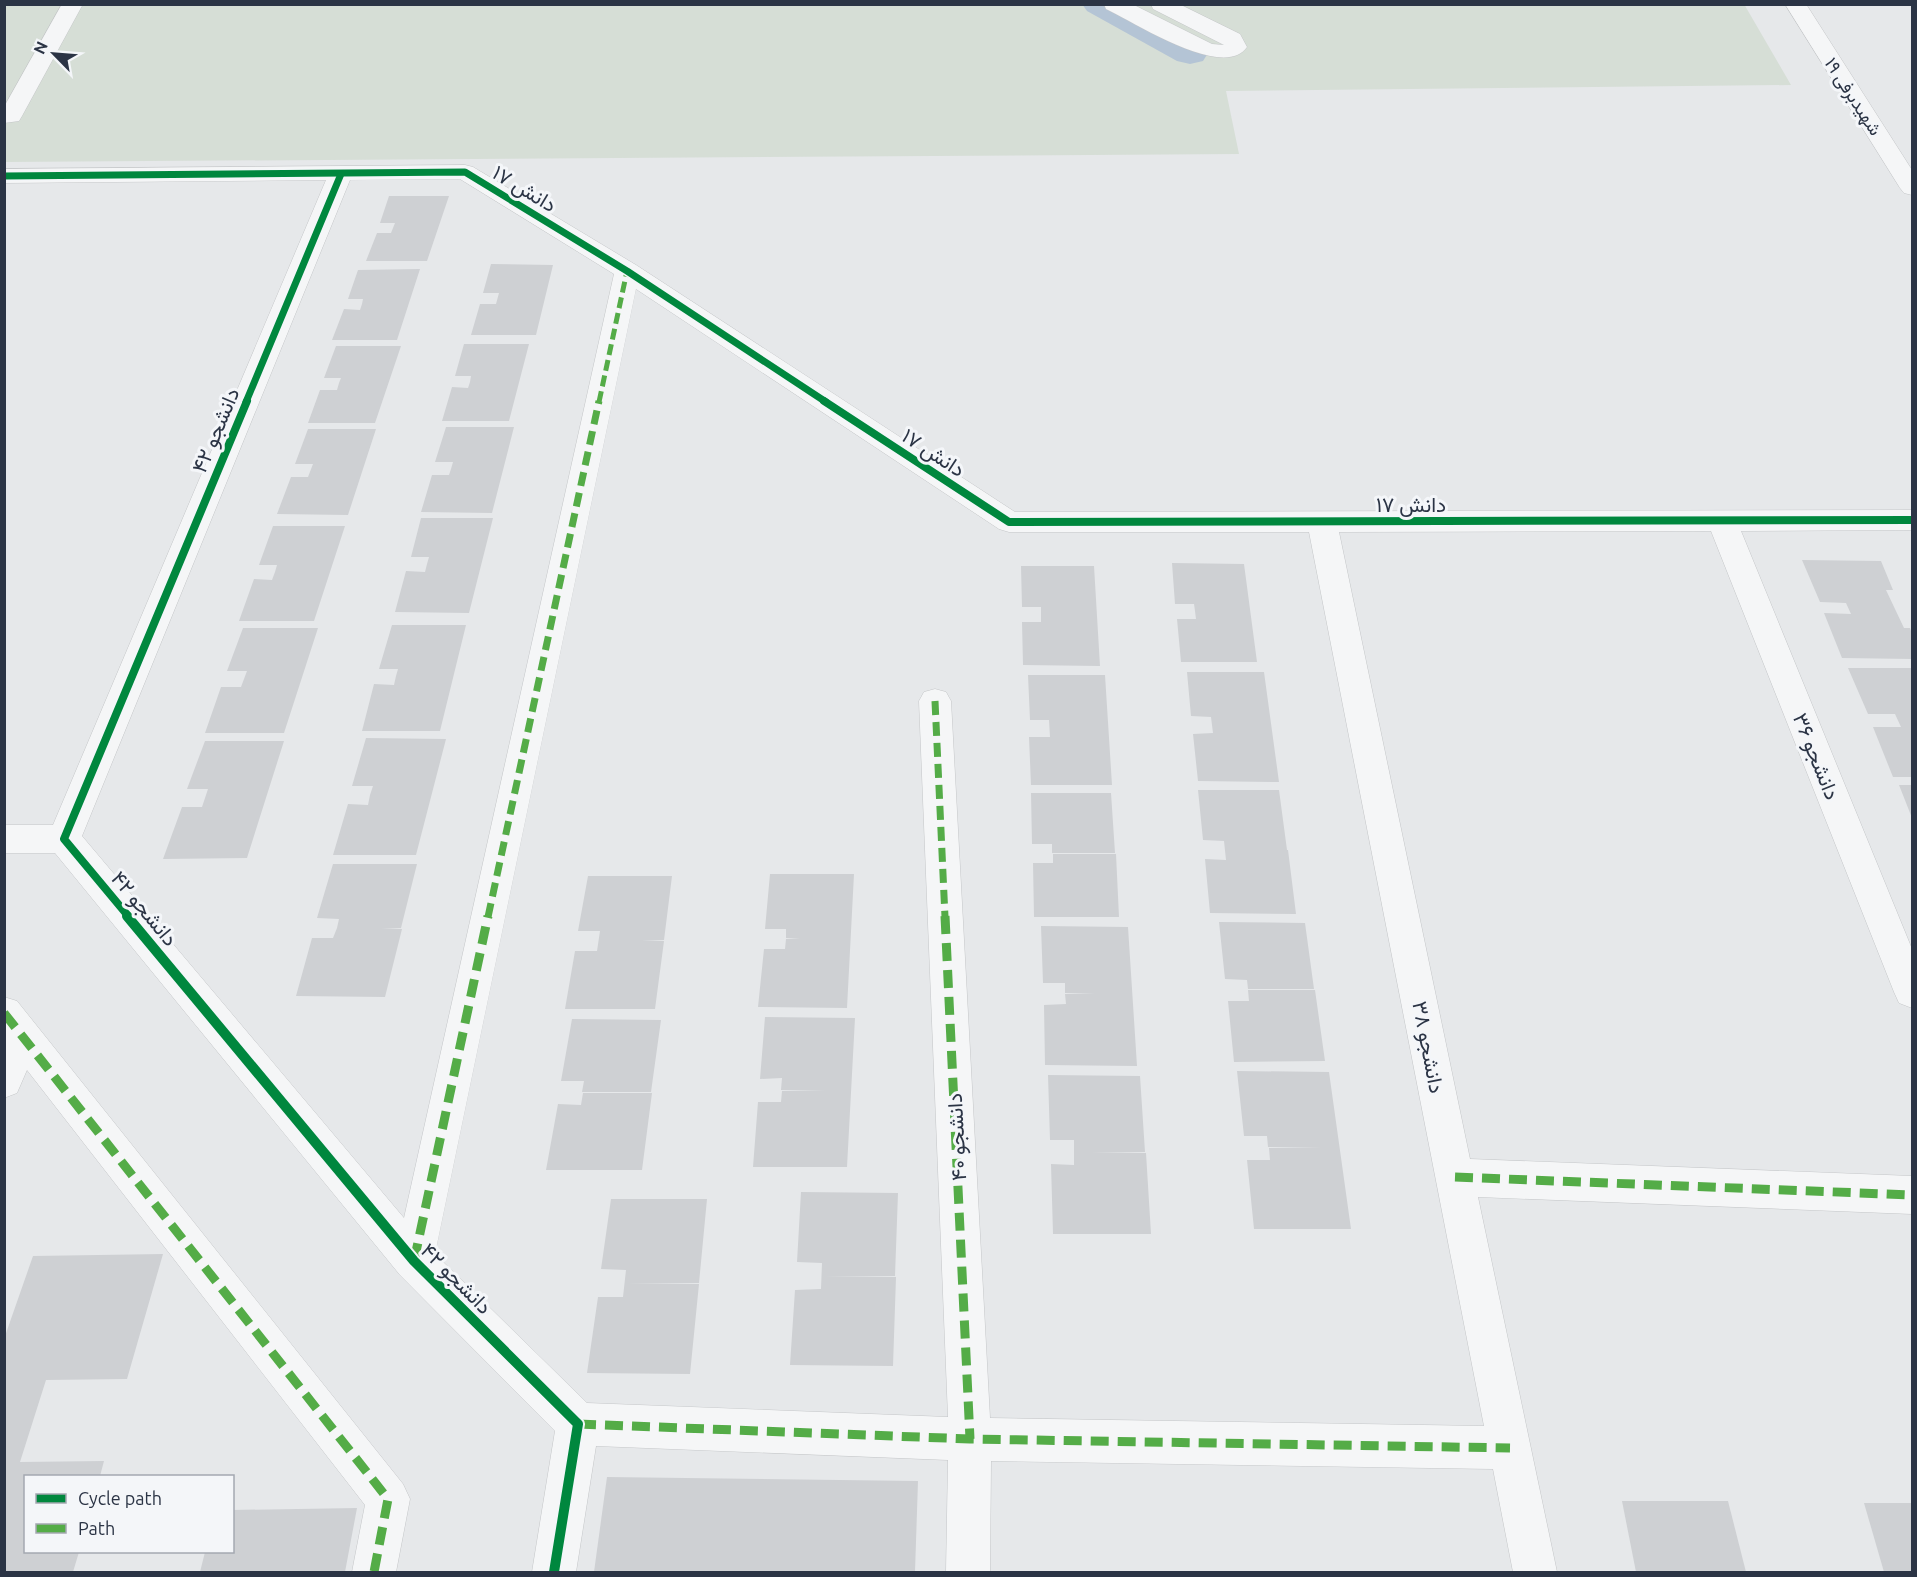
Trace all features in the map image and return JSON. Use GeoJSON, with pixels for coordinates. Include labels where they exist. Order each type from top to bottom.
{"type":"FeatureCollection","features":[{"type":"Feature","properties":{"kind":"street"},"geometry":{"type":"LineString","coordinates":[[4,116],[11,116],[73,4]]}},
{"type":"Feature","properties":{"kind":"street"},"geometry":{"type":"LineString","coordinates":[[1114,4],[1207,50],[1226,52],[1236,47],[1232,39],[1184,10],[1161,4]]}},
{"type":"Feature","properties":{"kind":"street","name":"شهیدبرفی ۱۹"},"geometry":{"type":"LineString","coordinates":[[1795,4],[1912,188]]}},
{"type":"Feature","properties":{"kind":"street","name":"دانش ۱۷"},"geometry":{"type":"LineString","coordinates":[[4,176],[465,172],[627,271],[1009,522],[1912,520]]}},
{"type":"Feature","properties":{"kind":"street","name":"دانشجو ۴۲"},"geometry":{"type":"LineString","coordinates":[[341,174],[64,839],[414,1262],[578,1424]]}},
{"type":"Feature","properties":{"kind":"street","name":"دانشجو ۴۲"},"geometry":{"type":"LineString","coordinates":[[414,1262],[627,271]]}},
{"type":"Feature","properties":{"kind":"street","name":"دانشجو ۳۶"},"geometry":{"type":"LineString","coordinates":[[1722,521],[1912,992]]}},
{"type":"Feature","properties":{"kind":"street","name":"دانشجو ۳۸"},"geometry":{"type":"LineString","coordinates":[[1322,522],[1535,1572]]}},
{"type":"Feature","properties":{"kind":"street","name":"دانشجو ۴۰"},"geometry":{"type":"LineString","coordinates":[[935,701],[970,1439],[968,1572]]}},
{"type":"Feature","properties":{"kind":"street"},"geometry":{"type":"LineString","coordinates":[[4,839],[64,839]]}},
{"type":"Feature","properties":{"kind":"street"},"geometry":{"type":"LineString","coordinates":[[4,1081],[13,1024]]}},
{"type":"Feature","properties":{"kind":"street"},"geometry":{"type":"LineString","coordinates":[[13,1024],[388,1499],[374,1572]]}},
{"type":"Feature","properties":{"kind":"street"},"geometry":{"type":"LineString","coordinates":[[1455,1177],[1912,1195]]}},
{"type":"Feature","properties":{"kind":"street"},"geometry":{"type":"LineString","coordinates":[[554,1572],[578,1424],[970,1439],[1510,1448]]}},
{"type":"Feature","properties":{"kind":"shaded area"},"geometry":{"type":"Polygon","coordinates":[[[1744,4],[1791,85],[1226,91],[1239,154],[5,162],[4,5],[1744,4]]]}},
{"type":"Feature","properties":{"kind":"building"},"geometry":{"type":"Polygon","coordinates":[[[389,196],[449,196],[427,261],[366,261],[377,233],[391,233],[395,223],[380,223],[389,196]]]}},
{"type":"Feature","properties":{"kind":"building"},"geometry":{"type":"Polygon","coordinates":[[[491,264],[553,265],[536,335],[471,335],[480,304],[496,304],[499,293],[483,293],[491,264]]]}},
{"type":"Feature","properties":{"kind":"building"},"geometry":{"type":"Polygon","coordinates":[[[420,269],[397,340],[332,340],[344,309],[360,310],[363,299],[348,299],[358,270],[420,269]]]}},
{"type":"Feature","properties":{"kind":"building"},"geometry":{"type":"Polygon","coordinates":[[[464,344],[529,344],[509,421],[442,421],[452,387],[468,388],[470,382],[471,376],[455,376],[464,344]]]}},
{"type":"Feature","properties":{"kind":"building"},"geometry":{"type":"Polygon","coordinates":[[[336,346],[401,346],[375,423],[308,423],[320,390],[337,390],[341,378],[324,378],[336,346]]]}},
{"type":"Feature","properties":{"kind":"building"},"geometry":{"type":"Polygon","coordinates":[[[446,427],[514,427],[492,513],[421,512],[432,475],[449,475],[451,469],[453,462],[435,462],[446,427]]]}},
{"type":"Feature","properties":{"kind":"building"},"geometry":{"type":"Polygon","coordinates":[[[308,429],[376,429],[348,515],[277,514],[291,477],[308,477],[313,464],[295,464],[308,429]]]}},
{"type":"Feature","properties":{"kind":"building"},"geometry":{"type":"Polygon","coordinates":[[[421,518],[493,518],[469,613],[395,612],[406,571],[425,572],[429,557],[411,557],[421,518]]]}},
{"type":"Feature","properties":{"kind":"building"},"geometry":{"type":"Polygon","coordinates":[[[273,526],[345,526],[314,621],[239,621],[254,579],[272,580],[275,572],[277,565],[259,565],[273,526]]]}},
{"type":"Feature","properties":{"kind":"building"},"geometry":{"type":"Polygon","coordinates":[[[1802,560],[1881,561],[1893,590],[1886,590],[1904,628],[1910,628],[1912,634],[1912,659],[1842,658],[1824,613],[1851,614],[1846,603],[1820,602],[1802,560]]]}},
{"type":"Feature","properties":{"kind":"building"},"geometry":{"type":"Polygon","coordinates":[[[1172,563],[1244,564],[1257,662],[1181,662],[1177,619],[1196,619],[1194,604],[1175,604],[1172,563]]]}},
{"type":"Feature","properties":{"kind":"building"},"geometry":{"type":"Polygon","coordinates":[[[1021,566],[1094,566],[1100,666],[1023,665],[1022,622],[1041,622],[1041,607],[1022,607],[1021,566]]]}},
{"type":"Feature","properties":{"kind":"building"},"geometry":{"type":"Polygon","coordinates":[[[392,625],[466,625],[440,731],[362,731],[374,684],[394,685],[398,669],[379,669],[392,625]]]}},
{"type":"Feature","properties":{"kind":"building"},"geometry":{"type":"Polygon","coordinates":[[[243,628],[318,628],[284,733],[205,733],[221,687],[241,687],[247,671],[227,671],[243,628]]]}},
{"type":"Feature","properties":{"kind":"building"},"geometry":{"type":"Polygon","coordinates":[[[1848,668],[1912,668],[1912,777],[1893,777],[1873,727],[1901,727],[1895,714],[1868,714],[1848,668]]]}},
{"type":"Feature","properties":{"kind":"building"},"geometry":{"type":"Polygon","coordinates":[[[1187,672],[1264,672],[1279,782],[1198,781],[1193,734],[1213,733],[1211,717],[1191,716],[1187,672]]]}},
{"type":"Feature","properties":{"kind":"building"},"geometry":{"type":"Polygon","coordinates":[[[1028,675],[1105,675],[1112,785],[1031,785],[1029,737],[1050,737],[1049,720],[1030,720],[1028,675]]]}},
{"type":"Feature","properties":{"kind":"building"},"geometry":{"type":"Polygon","coordinates":[[[366,738],[446,739],[416,855],[333,855],[348,804],[368,805],[373,786],[352,786],[366,738]]]}},
{"type":"Feature","properties":{"kind":"building"},"geometry":{"type":"Polygon","coordinates":[[[205,741],[284,741],[247,858],[163,859],[182,807],[202,807],[208,789],[187,789],[205,741]]]}},
{"type":"Feature","properties":{"kind":"building"},"geometry":{"type":"Polygon","coordinates":[[[1899,785],[1912,785],[1912,818],[1899,785]]]}},
{"type":"Feature","properties":{"kind":"building"},"geometry":{"type":"Polygon","coordinates":[[[1198,790],[1279,790],[1296,914],[1210,913],[1205,859],[1226,860],[1224,841],[1203,840],[1198,790]]]}},
{"type":"Feature","properties":{"kind":"building"},"geometry":{"type":"Polygon","coordinates":[[[1031,793],[1111,793],[1115,853],[1052,853],[1052,844],[1032,844],[1031,793]]]}},
{"type":"Feature","properties":{"kind":"building"},"geometry":{"type":"Polygon","coordinates":[[[1053,854],[1116,854],[1119,917],[1034,917],[1033,863],[1053,863],[1053,854]]]}},
{"type":"Feature","properties":{"kind":"building"},"geometry":{"type":"Polygon","coordinates":[[[333,864],[417,864],[401,928],[382,928],[402,929],[385,997],[296,996],[312,938],[333,938],[337,928],[339,919],[317,918],[333,864]]]}},
{"type":"Feature","properties":{"kind":"building"},"geometry":{"type":"Polygon","coordinates":[[[770,874],[854,874],[847,1008],[758,1007],[764,949],[785,949],[786,939],[800,939],[786,938],[786,929],[765,929],[770,874]]]}},
{"type":"Feature","properties":{"kind":"building"},"geometry":{"type":"Polygon","coordinates":[[[588,876],[672,876],[664,940],[642,940],[664,941],[655,1009],[565,1009],[575,951],[597,951],[600,931],[578,931],[588,876]]]}},
{"type":"Feature","properties":{"kind":"building"},"geometry":{"type":"Polygon","coordinates":[[[1219,922],[1305,923],[1314,989],[1248,989],[1247,980],[1225,979],[1219,922]]]}},
{"type":"Feature","properties":{"kind":"building"},"geometry":{"type":"Polygon","coordinates":[[[1041,926],[1128,927],[1137,1066],[1045,1065],[1044,1005],[1066,1004],[1065,994],[1095,993],[1065,993],[1065,983],[1043,983],[1041,926]]]}},
{"type":"Feature","properties":{"kind":"building"},"geometry":{"type":"Polygon","coordinates":[[[1248,990],[1315,990],[1325,1061],[1234,1062],[1228,1001],[1249,1001],[1248,990]]]}},
{"type":"Feature","properties":{"kind":"building"},"geometry":{"type":"Polygon","coordinates":[[[765,1017],[855,1018],[847,1167],[753,1167],[758,1102],[781,1102],[782,1091],[825,1091],[781,1090],[782,1078],[760,1079],[765,1017]]]}},
{"type":"Feature","properties":{"kind":"building"},"geometry":{"type":"Polygon","coordinates":[[[572,1019],[661,1020],[651,1092],[582,1092],[584,1081],[561,1081],[572,1019]]]}},
{"type":"Feature","properties":{"kind":"building"},"geometry":{"type":"Polygon","coordinates":[[[1237,1071],[1329,1072],[1351,1229],[1254,1229],[1247,1160],[1270,1160],[1269,1148],[1321,1147],[1268,1147],[1267,1136],[1244,1136],[1237,1071]]]}},
{"type":"Feature","properties":{"kind":"building"},"geometry":{"type":"Polygon","coordinates":[[[1048,1075],[1140,1076],[1145,1152],[1092,1153],[1146,1153],[1151,1234],[1053,1234],[1051,1164],[1074,1165],[1074,1140],[1050,1140],[1048,1075]]]}},
{"type":"Feature","properties":{"kind":"building"},"geometry":{"type":"Polygon","coordinates":[[[583,1093],[652,1093],[642,1170],[546,1170],[558,1104],[581,1105],[583,1093]]]}},
{"type":"Feature","properties":{"kind":"building"},"geometry":{"type":"Polygon","coordinates":[[[801,1192],[898,1193],[895,1276],[825,1276],[896,1277],[893,1366],[790,1365],[795,1290],[821,1289],[822,1263],[797,1262],[801,1192]]]}},
{"type":"Feature","properties":{"kind":"building"},"geometry":{"type":"Polygon","coordinates":[[[611,1199],[707,1199],[699,1283],[628,1283],[699,1284],[690,1374],[587,1373],[598,1297],[623,1297],[626,1270],[601,1269],[611,1199]]]}},
{"type":"Feature","properties":{"kind":"building"},"geometry":{"type":"Polygon","coordinates":[[[163,1254],[127,1379],[46,1380],[20,1462],[104,1461],[100,1475],[24,1475],[24,1553],[79,1553],[73,1572],[4,1572],[4,1339],[33,1256],[163,1254]]]}},
{"type":"Feature","properties":{"kind":"building"},"geometry":{"type":"Polygon","coordinates":[[[607,1477],[918,1481],[915,1572],[594,1572],[607,1477]]]}},
{"type":"Feature","properties":{"kind":"building"},"geometry":{"type":"Polygon","coordinates":[[[1622,1501],[1728,1501],[1746,1572],[1636,1572],[1622,1501]]]}},
{"type":"Feature","properties":{"kind":"building"},"geometry":{"type":"Polygon","coordinates":[[[1864,1503],[1912,1503],[1912,1572],[1884,1572],[1864,1503]]]}},
{"type":"Feature","properties":{"kind":"building"},"geometry":{"type":"Polygon","coordinates":[[[357,1508],[345,1572],[200,1572],[205,1553],[234,1553],[234,1510],[357,1508]]]}},
{"type":"Feature","properties":{"kind":"waterway"},"geometry":{"type":"LineString","coordinates":[[1099,4],[1190,53]]}},
{"type":"Feature","properties":{"kind":"marked path"},"geometry":{"type":"LineString","coordinates":[[414,1261],[627,271]]}},
{"type":"Feature","properties":{"kind":"marked path"},"geometry":{"type":"LineString","coordinates":[[935,701],[970,1439]]}},
{"type":"Feature","properties":{"kind":"marked path"},"geometry":{"type":"LineString","coordinates":[[4,1013],[388,1499],[374,1572]]}},
{"type":"Feature","properties":{"kind":"marked path"},"geometry":{"type":"LineString","coordinates":[[1455,1177],[1912,1195]]}},
{"type":"Feature","properties":{"kind":"marked path"},"geometry":{"type":"LineString","coordinates":[[578,1424],[970,1439],[1510,1448]]}},
{"type":"Feature","properties":{"kind":"cycle path"},"geometry":{"type":"LineString","coordinates":[[4,176],[465,172],[627,271],[1009,522],[1912,520]]}},
{"type":"Feature","properties":{"kind":"cycle path"},"geometry":{"type":"LineString","coordinates":[[341,174],[64,839],[414,1261],[578,1424],[554,1572]]}}]}
